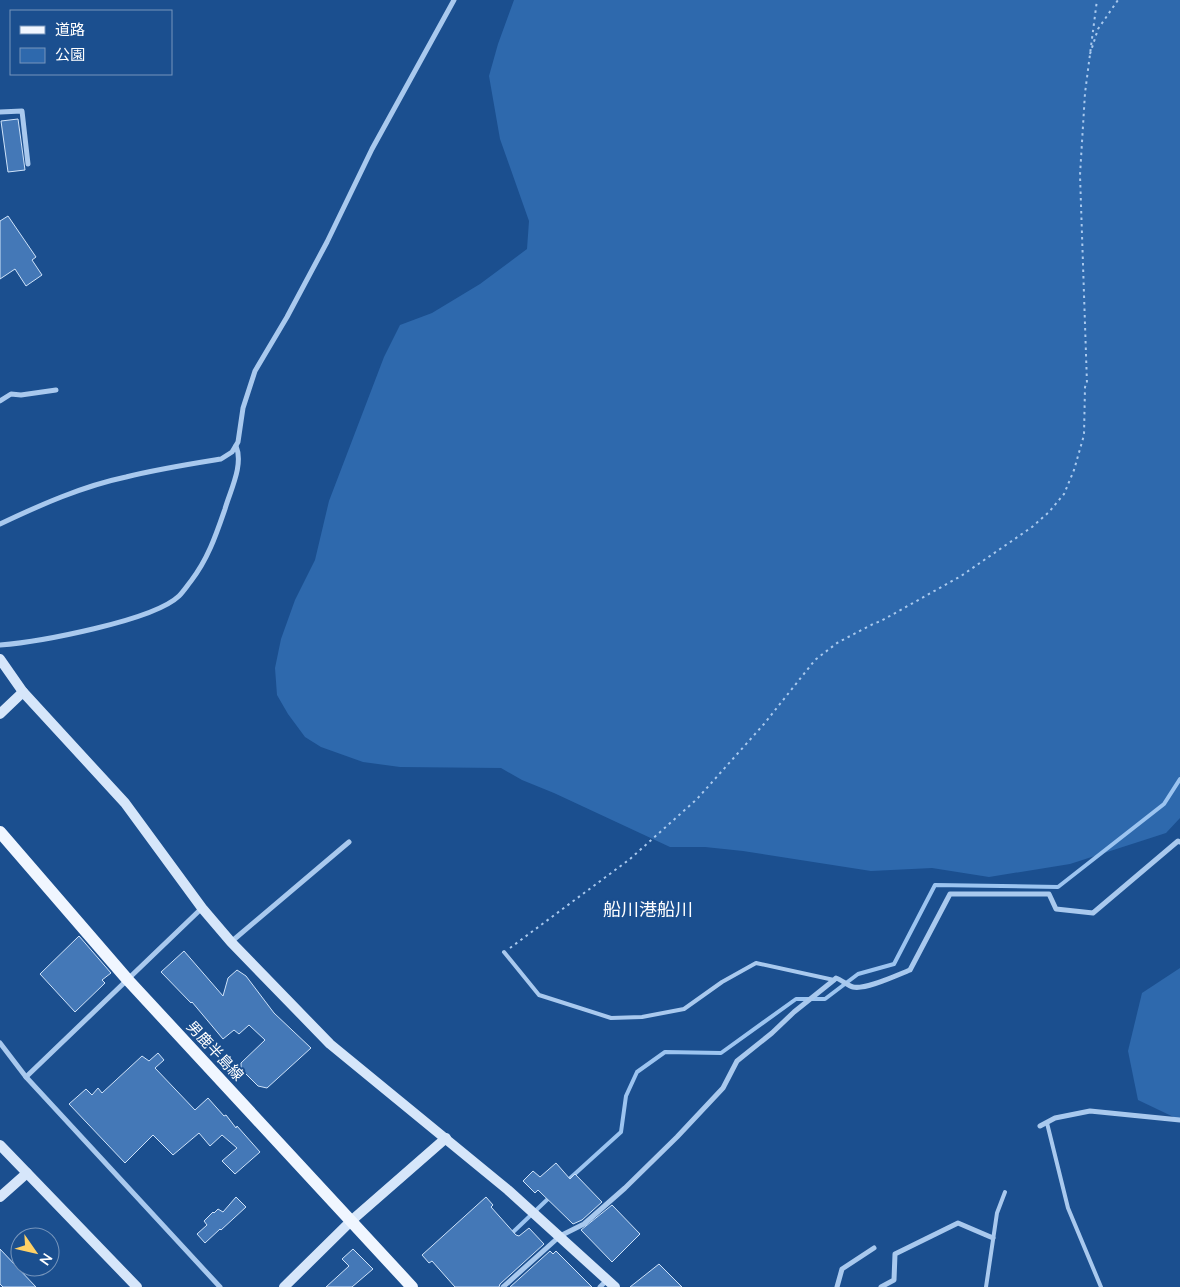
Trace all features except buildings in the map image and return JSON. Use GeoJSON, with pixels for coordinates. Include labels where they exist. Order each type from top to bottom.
{"type":"FeatureCollection","features":[{"type":"Feature","properties":{"kind":"main road","name":"男鹿半島線"},"geometry":{"type":"LineString","coordinates":[[0,832],[127,979],[412,1287]]}},
{"type":"Feature","properties":{"kind":"street"},"geometry":{"type":"LineString","coordinates":[[0,645],[22,644],[105,626],[160,609],[179,596],[203,564],[215,539],[239,460],[236,446],[243,408],[255,371],[287,317],[372,149],[454,0]]}},
{"type":"Feature","properties":{"kind":"street"},"geometry":{"type":"LineString","coordinates":[[0,112],[22,110],[28,164]]}},
{"type":"Feature","properties":{"kind":"street"},"geometry":{"type":"LineString","coordinates":[[0,401],[11,394],[21,395],[56,390]]}},
{"type":"Feature","properties":{"kind":"street"},"geometry":{"type":"LineString","coordinates":[[0,524],[83,490],[125,477],[221,459],[232,452],[236,446]]}},
{"type":"Feature","properties":{"kind":"street"},"geometry":{"type":"LineString","coordinates":[[0,659],[23,692],[125,803],[202,908],[231,942],[330,1044],[446,1138],[560,1236],[611,1283],[600,1287]]}},
{"type":"Feature","properties":{"kind":"street"},"geometry":{"type":"LineString","coordinates":[[0,714],[23,692]]}},
{"type":"Feature","properties":{"kind":"street"},"geometry":{"type":"LineString","coordinates":[[503,1287],[560,1236],[584,1224],[625,1188],[723,1088],[737,1061],[836,978],[853,987],[864,986],[910,970],[950,894],[1049,894],[1056,909],[1093,913],[1178,841],[1180,842]]}},
{"type":"Feature","properties":{"kind":"street"},"geometry":{"type":"LineString","coordinates":[[231,942],[349,842]]}},
{"type":"Feature","properties":{"kind":"street"},"geometry":{"type":"LineString","coordinates":[[26,1077],[202,908]]}},
{"type":"Feature","properties":{"kind":"street"},"geometry":{"type":"LineString","coordinates":[[0,1043],[26,1077],[220,1287]]}},
{"type":"Feature","properties":{"kind":"street"},"geometry":{"type":"LineString","coordinates":[[1040,1126],[1072,1114],[1090,1111],[1180,1120]]}},
{"type":"Feature","properties":{"kind":"street"},"geometry":{"type":"LineString","coordinates":[[284,1287],[351,1220],[446,1138]]}},
{"type":"Feature","properties":{"kind":"street"},"geometry":{"type":"LineString","coordinates":[[0,1146],[137,1287]]}},
{"type":"Feature","properties":{"kind":"street"},"geometry":{"type":"LineString","coordinates":[[0,1198],[27,1173]]}},
{"type":"Feature","properties":{"kind":"street"},"geometry":{"type":"LineString","coordinates":[[880,1287],[894,1280],[895,1254],[958,1223],[993,1238]]}},
{"type":"Feature","properties":{"kind":"street"},"geometry":{"type":"LineString","coordinates":[[837,1287],[842,1269],[874,1248]]}},
{"type":"Feature","properties":{"kind":"lane"},"geometry":{"type":"LineString","coordinates":[[504,952],[540,995],[611,1018],[642,1018],[684,1009],[722,982],[756,963],[834,980]]}},
{"type":"Feature","properties":{"kind":"lane"},"geometry":{"type":"LineString","coordinates":[[1047,1123],[1068,1208],[1101,1287]]}},
{"type":"Feature","properties":{"kind":"lane"},"geometry":{"type":"LineString","coordinates":[[986,1287],[998,1213],[1005,1192]]}},
{"type":"Feature","properties":{"kind":"path"},"geometry":{"type":"LineString","coordinates":[[504,952],[630,859],[697,799],[764,724],[815,660],[837,643],[881,621],[961,576],[1032,527],[1049,512],[1064,494],[1074,470],[1084,434],[1085,387],[1087,384],[1080,175],[1088,61],[1097,0]]}},
{"type":"Feature","properties":{"kind":"path"},"geometry":{"type":"LineString","coordinates":[[1088,61],[1098,29],[1118,0]]}},
{"type":"Feature","properties":{"kind":"green space"},"geometry":{"type":"Polygon","coordinates":[[[514,0],[1180,0],[1180,818],[1166,833],[1070,864],[989,877],[932,868],[871,871],[743,851],[705,847],[670,847],[522,780],[501,768],[400,767],[363,762],[321,747],[305,737],[277,695],[275,668],[281,639],[295,600],[315,560],[329,501],[384,357],[400,325],[432,313],[480,284],[527,249],[529,221],[500,139],[489,76],[514,0]]]}},
{"type":"Feature","properties":{"kind":"green space"},"geometry":{"type":"Polygon","coordinates":[[[1180,968],[1180,1120],[1138,1100],[1128,1051],[1142,993],[1180,968]]]}},
{"type":"Feature","properties":{"kind":"waterway"},"geometry":{"type":"LineString","coordinates":[[567,1181],[621,1132],[626,1096],[637,1072],[665,1052],[721,1053],[796,999],[825,999],[858,974],[894,964],[935,885],[1058,887],[1164,804],[1180,779]]}},
{"type":"Feature","properties":{"kind":"waterway"},"geometry":{"type":"LineString","coordinates":[[511,1234],[551,1196]]}},
{"type":"Feature","properties":{"kind":"district","name":"船川港船川"},"geometry":{"type":"Point","coordinates":[648,910]}}]}
